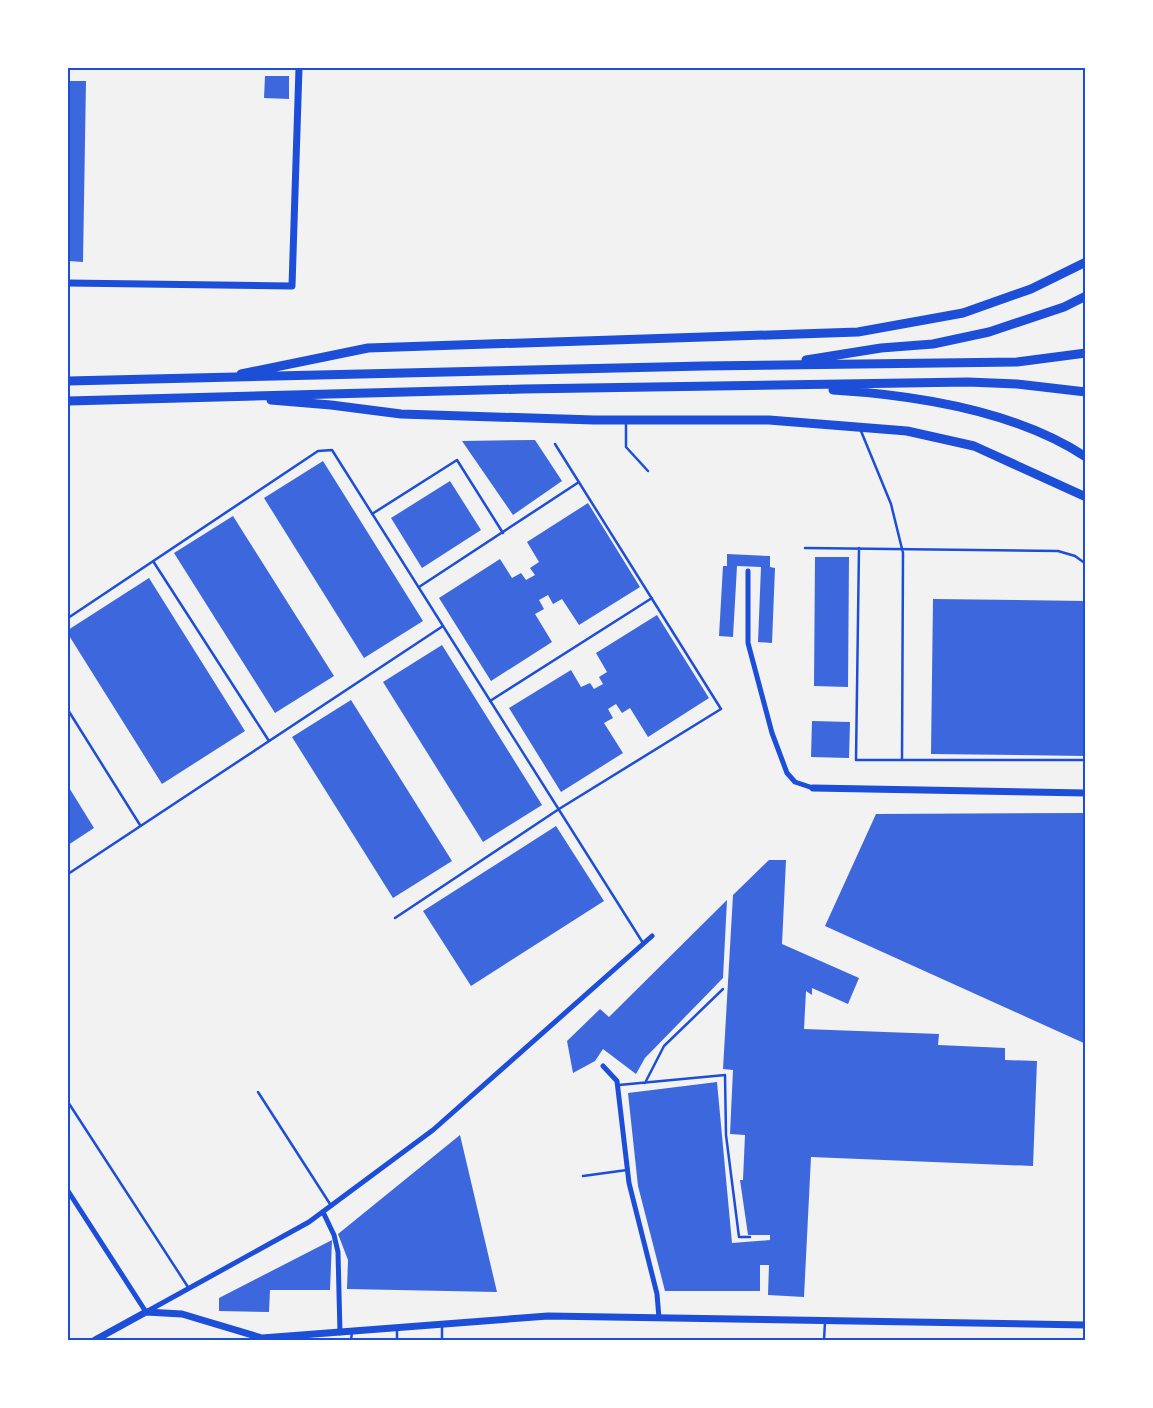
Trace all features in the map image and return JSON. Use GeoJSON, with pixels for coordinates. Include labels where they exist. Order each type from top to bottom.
{"type":"FeatureCollection","features":[{"type":"Feature","properties":{"kind":"main road"},"geometry":{"type":"LineString","coordinates":[[219,378],[368,348],[858,332],[963,313],[1031,289],[1086,262]]}},
{"type":"Feature","properties":{"kind":"main road"},"geometry":{"type":"LineString","coordinates":[[773,365],[882,348],[933,344],[989,332],[1064,307],[1086,296]]}},
{"type":"Feature","properties":{"kind":"main road"},"geometry":{"type":"LineString","coordinates":[[68,381],[773,365],[1017,362],[1086,353]]}},
{"type":"Feature","properties":{"kind":"main road"},"geometry":{"type":"LineString","coordinates":[[68,401],[218,396],[993,382],[1086,392]]}},
{"type":"Feature","properties":{"kind":"main road"},"geometry":{"type":"LineString","coordinates":[[773,385],[889,394],[933,401],[1044,434],[1086,457]]}},
{"type":"Feature","properties":{"kind":"main road"},"geometry":{"type":"LineString","coordinates":[[218,396],[331,404],[401,414],[626,420],[769,420],[907,431],[974,446],[1086,497]]}},
{"type":"Feature","properties":{"kind":"street"},"geometry":{"type":"LineString","coordinates":[[68,283],[292,286],[299,68]]}},
{"type":"Feature","properties":{"kind":"street"},"geometry":{"type":"LineString","coordinates":[[748,571],[748,643],[772,733],[787,773],[795,782],[813,788],[1086,793]]}},
{"type":"Feature","properties":{"kind":"street"},"geometry":{"type":"LineString","coordinates":[[95,1340],[323,1212],[434,1130],[652,936]]}},
{"type":"Feature","properties":{"kind":"street"},"geometry":{"type":"LineString","coordinates":[[603,1066],[617,1081],[627,1170],[658,1294],[659,1318]]}},
{"type":"Feature","properties":{"kind":"street"},"geometry":{"type":"LineString","coordinates":[[68,1191],[146,1312]]}},
{"type":"Feature","properties":{"kind":"street"},"geometry":{"type":"LineString","coordinates":[[323,1212],[334,1235],[338,1252],[340,1333]]}},
{"type":"Feature","properties":{"kind":"street"},"geometry":{"type":"LineString","coordinates":[[146,1312],[182,1314],[262,1338],[306,1338],[340,1333],[548,1316],[1086,1325]]}},
{"type":"Feature","properties":{"kind":"lane"},"geometry":{"type":"LineString","coordinates":[[626,420],[626,447],[648,471]]}},
{"type":"Feature","properties":{"kind":"lane"},"geometry":{"type":"LineString","coordinates":[[858,426],[891,504],[902,549],[904,574],[902,760]]}},
{"type":"Feature","properties":{"kind":"lane"},"geometry":{"type":"LineString","coordinates":[[394,918],[559,809],[722,709],[554,444]]}},
{"type":"Feature","properties":{"kind":"lane"},"geometry":{"type":"LineString","coordinates":[[68,618],[318,451],[332,450],[643,943]]}},
{"type":"Feature","properties":{"kind":"lane"},"geometry":{"type":"LineString","coordinates":[[372,514],[456,460],[503,533]]}},
{"type":"Feature","properties":{"kind":"lane"},"geometry":{"type":"LineString","coordinates":[[419,588],[579,482]]}},
{"type":"Feature","properties":{"kind":"lane"},"geometry":{"type":"LineString","coordinates":[[805,548],[1058,551],[1074,556],[1086,564]]}},
{"type":"Feature","properties":{"kind":"lane"},"geometry":{"type":"LineString","coordinates":[[859,548],[856,760],[1086,760]]}},
{"type":"Feature","properties":{"kind":"lane"},"geometry":{"type":"LineString","coordinates":[[154,561],[269,741]]}},
{"type":"Feature","properties":{"kind":"lane"},"geometry":{"type":"LineString","coordinates":[[490,701],[652,598]]}},
{"type":"Feature","properties":{"kind":"lane"},"geometry":{"type":"LineString","coordinates":[[68,874],[443,626]]}},
{"type":"Feature","properties":{"kind":"lane"},"geometry":{"type":"LineString","coordinates":[[68,710],[140,826]]}},
{"type":"Feature","properties":{"kind":"lane"},"geometry":{"type":"LineString","coordinates":[[645,1083],[664,1046],[724,989]]}},
{"type":"Feature","properties":{"kind":"lane"},"geometry":{"type":"LineString","coordinates":[[617,1085],[725,1075],[726,1134],[739,1237],[750,1238]]}},
{"type":"Feature","properties":{"kind":"lane"},"geometry":{"type":"LineString","coordinates":[[258,1092],[331,1205]]}},
{"type":"Feature","properties":{"kind":"lane"},"geometry":{"type":"LineString","coordinates":[[68,1102],[188,1289]]}},
{"type":"Feature","properties":{"kind":"lane"},"geometry":{"type":"LineString","coordinates":[[583,1176],[627,1170]]}},
{"type":"Feature","properties":{"kind":"lane"},"geometry":{"type":"LineString","coordinates":[[824,1340],[825,1320]]}},
{"type":"Feature","properties":{"kind":"lane"},"geometry":{"type":"LineString","coordinates":[[442,1325],[442,1340]]}},
{"type":"Feature","properties":{"kind":"lane"},"geometry":{"type":"LineString","coordinates":[[397,1328],[397,1340]]}},
{"type":"Feature","properties":{"kind":"lane"},"geometry":{"type":"LineString","coordinates":[[351,1340],[352,1332]]}},
{"type":"Feature","properties":{"kind":"building"},"geometry":{"type":"Polygon","coordinates":[[[265,76],[289,76],[289,99],[264,98],[265,76]]]}},
{"type":"Feature","properties":{"kind":"building"},"geometry":{"type":"Polygon","coordinates":[[[68,81],[86,81],[83,262],[68,261],[68,81]]]}},
{"type":"Feature","properties":{"kind":"building"},"geometry":{"type":"Polygon","coordinates":[[[535,440],[562,481],[513,515],[462,441],[535,440]]]}},
{"type":"Feature","properties":{"kind":"building"},"geometry":{"type":"Polygon","coordinates":[[[323,461],[423,621],[364,658],[264,498],[323,461]]]}},
{"type":"Feature","properties":{"kind":"building"},"geometry":{"type":"Polygon","coordinates":[[[450,481],[481,530],[422,568],[391,518],[450,481]]]}},
{"type":"Feature","properties":{"kind":"building"},"geometry":{"type":"Polygon","coordinates":[[[588,503],[640,587],[579,625],[562,599],[553,604],[548,595],[539,600],[544,609],[535,614],[552,642],[491,681],[439,598],[500,559],[512,578],[521,573],[526,580],[535,575],[530,568],[539,562],[527,542],[588,503]]]}},
{"type":"Feature","properties":{"kind":"building"},"geometry":{"type":"Polygon","coordinates":[[[233,516],[334,676],[275,713],[174,553],[233,516]]]}},
{"type":"Feature","properties":{"kind":"building"},"geometry":{"type":"Polygon","coordinates":[[[727,554],[770,556],[770,567],[775,568],[772,643],[758,642],[761,567],[737,566],[733,637],[719,636],[723,566],[727,566],[727,554]]]}},
{"type":"Feature","properties":{"kind":"building"},"geometry":{"type":"Polygon","coordinates":[[[815,557],[849,557],[848,687],[814,686],[815,557]]]}},
{"type":"Feature","properties":{"kind":"building"},"geometry":{"type":"Polygon","coordinates":[[[149,578],[245,731],[162,784],[68,634],[68,630],[149,578]]]}},
{"type":"Feature","properties":{"kind":"building"},"geometry":{"type":"Polygon","coordinates":[[[933,599],[1086,601],[1086,756],[931,754],[933,599]]]}},
{"type":"Feature","properties":{"kind":"building"},"geometry":{"type":"Polygon","coordinates":[[[657,615],[709,698],[648,737],[630,708],[622,713],[616,704],[608,709],[613,718],[604,723],[623,753],[561,792],[509,708],[571,670],[581,687],[590,683],[594,689],[603,684],[599,677],[607,672],[596,653],[657,615]]]}},
{"type":"Feature","properties":{"kind":"building"},"geometry":{"type":"Polygon","coordinates":[[[442,645],[542,805],[483,842],[383,682],[442,645]]]}},
{"type":"Feature","properties":{"kind":"building"},"geometry":{"type":"Polygon","coordinates":[[[351,700],[452,861],[393,898],[292,737],[351,700]]]}},
{"type":"Feature","properties":{"kind":"building"},"geometry":{"type":"Polygon","coordinates":[[[812,721],[850,722],[849,758],[811,757],[812,721]]]}},
{"type":"Feature","properties":{"kind":"building"},"geometry":{"type":"Polygon","coordinates":[[[68,786],[94,828],[68,845],[68,786]]]}},
{"type":"Feature","properties":{"kind":"building"},"geometry":{"type":"Polygon","coordinates":[[[1086,813],[1086,1044],[825,926],[876,814],[1086,813]]]}},
{"type":"Feature","properties":{"kind":"building"},"geometry":{"type":"Polygon","coordinates":[[[556,826],[604,901],[471,986],[423,911],[556,826]]]}},
{"type":"Feature","properties":{"kind":"building"},"geometry":{"type":"Polygon","coordinates":[[[769,860],[786,860],[782,944],[859,978],[848,1004],[812,988],[812,995],[806,991],[804,1029],[939,1034],[938,1045],[1005,1048],[1005,1060],[1037,1061],[1033,1166],[811,1157],[804,1297],[768,1295],[769,1265],[760,1265],[760,1291],[665,1291],[638,1186],[628,1093],[717,1082],[732,1243],[770,1240],[770,1235],[748,1235],[740,1180],[743,1180],[745,1135],[730,1134],[733,1070],[723,1069],[733,895],[769,860]]]}},
{"type":"Feature","properties":{"kind":"building"},"geometry":{"type":"Polygon","coordinates":[[[727,900],[723,978],[645,1058],[636,1074],[603,1049],[595,1061],[573,1073],[567,1041],[600,1009],[609,1017],[727,900]]]}},
{"type":"Feature","properties":{"kind":"building"},"geometry":{"type":"Polygon","coordinates":[[[460,1135],[497,1292],[347,1289],[348,1260],[338,1234],[460,1135]]]}},
{"type":"Feature","properties":{"kind":"building"},"geometry":{"type":"Polygon","coordinates":[[[332,1240],[330,1290],[270,1290],[269,1312],[219,1311],[219,1298],[332,1240]]]}}]}
